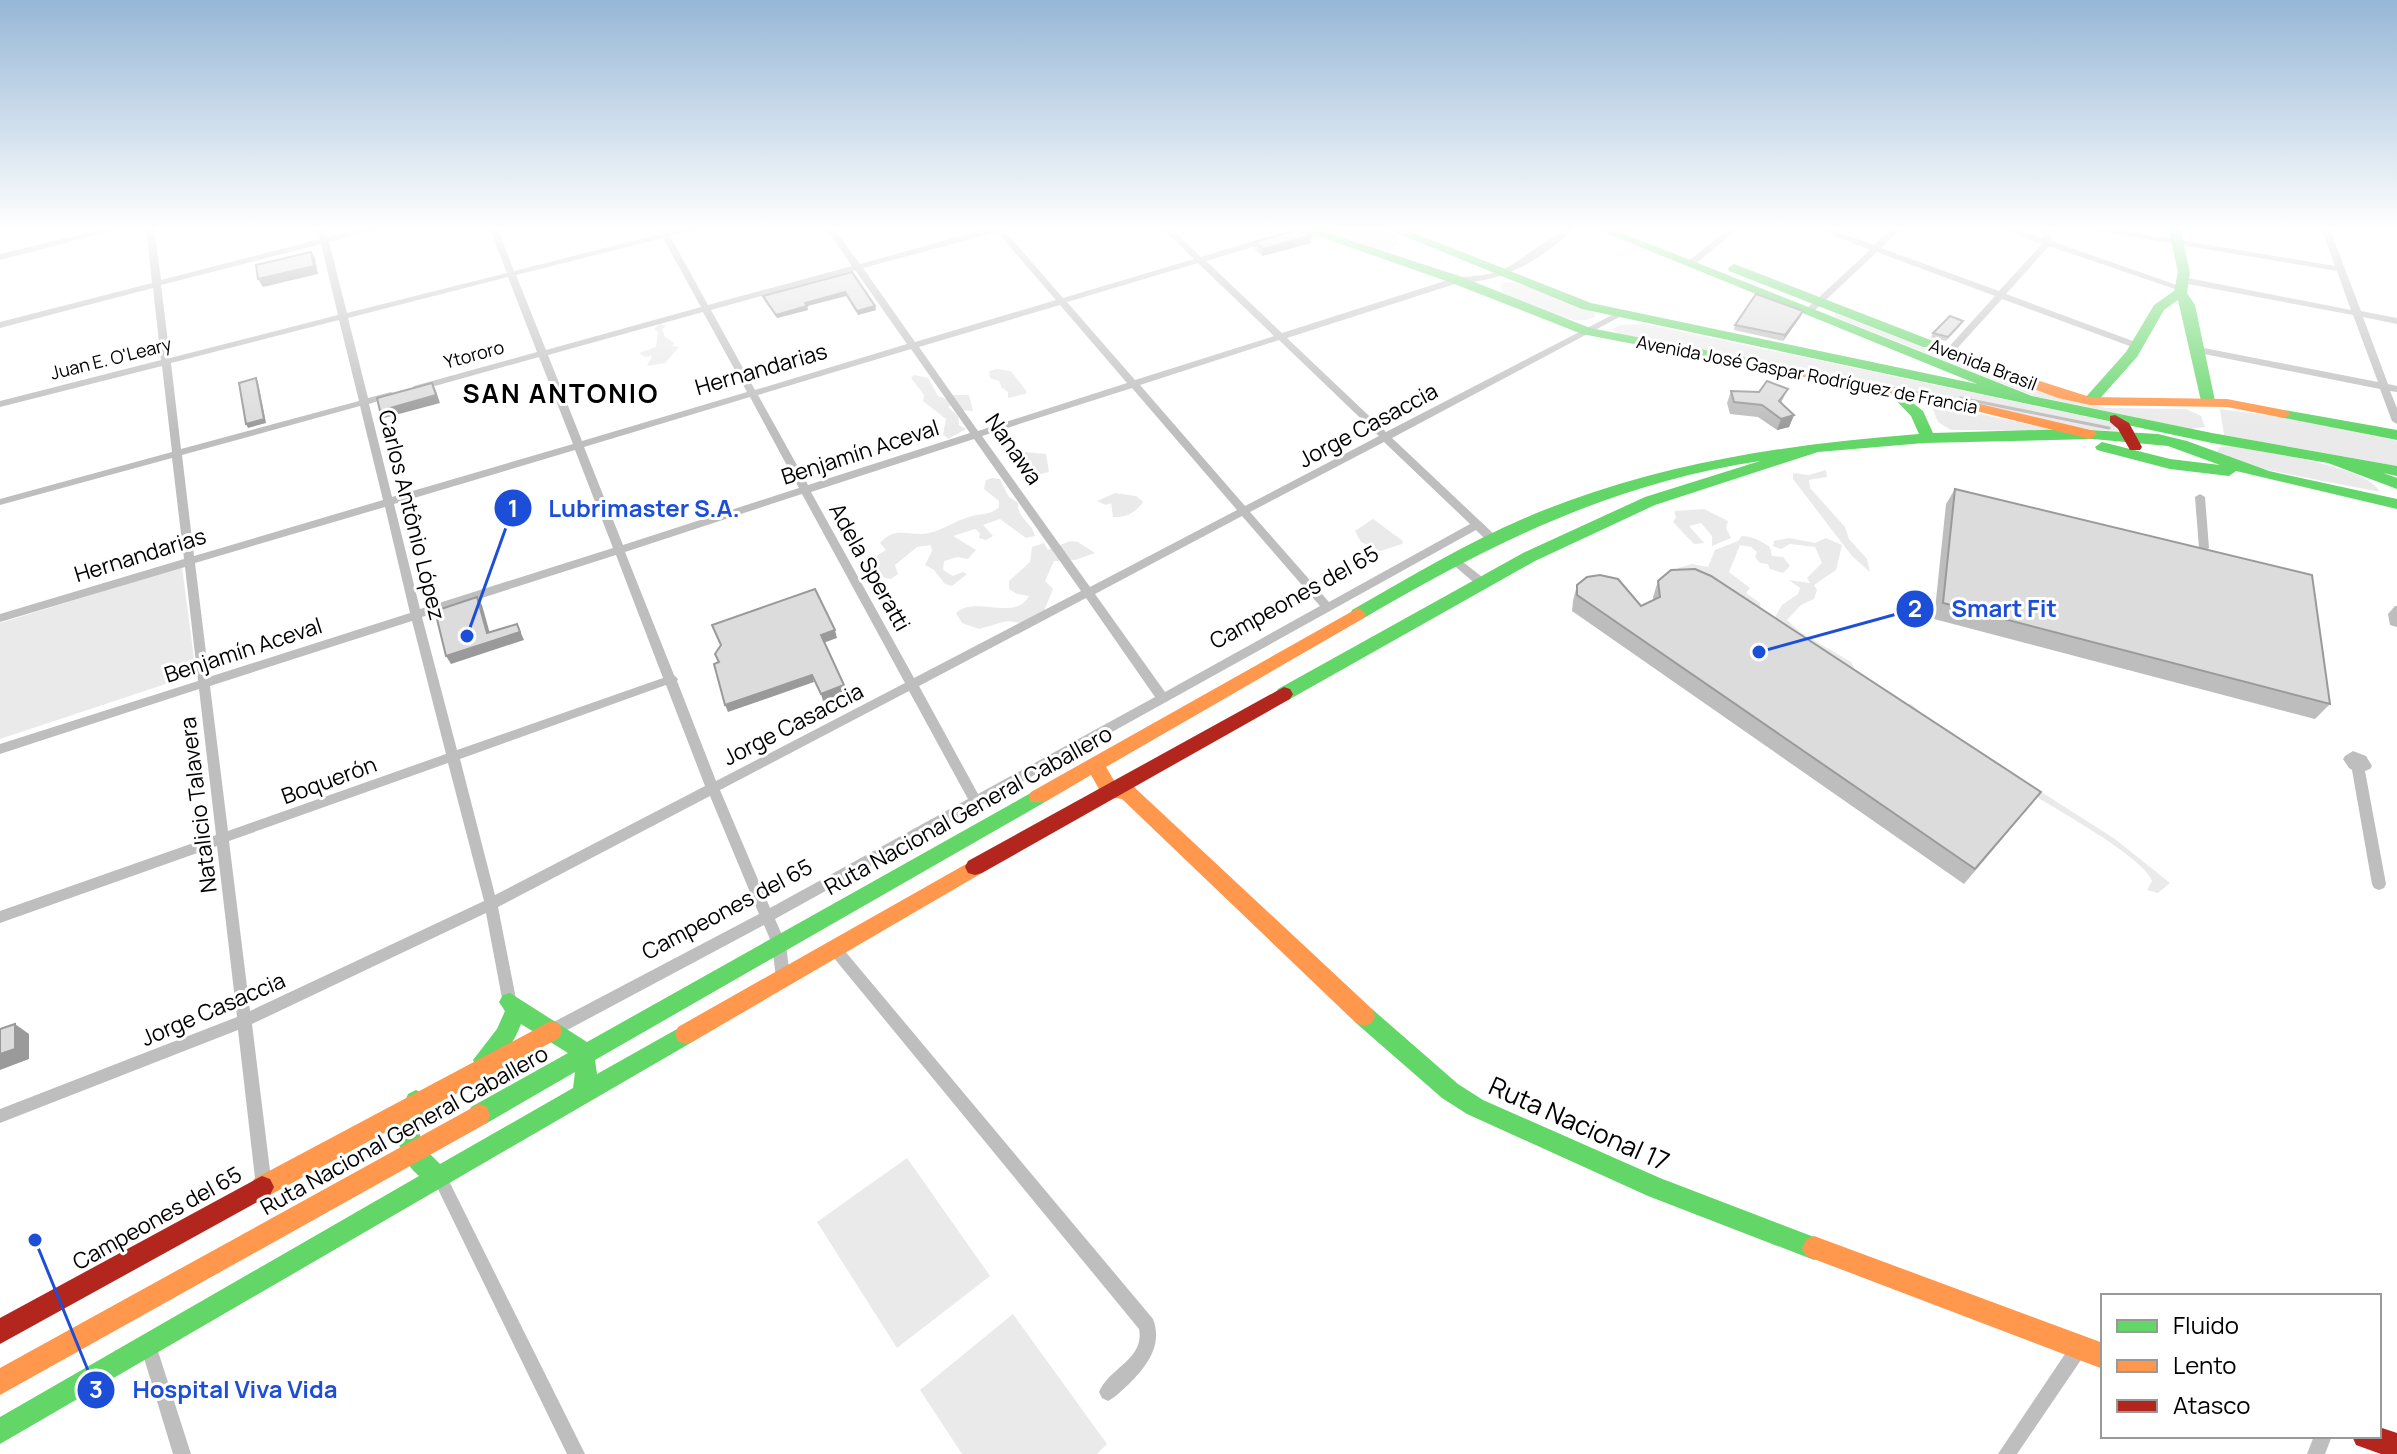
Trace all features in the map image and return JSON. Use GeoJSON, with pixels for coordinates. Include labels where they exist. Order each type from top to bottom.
{"type":"FeatureCollection","features":[{"type":"Feature","properties":{"kind":"main road","name":"Avenida José Gaspar Rodríguez de Francia"},"geometry":{"type":"LineString","coordinates":[[1520,295],[1587,331],[1980,408],[2092,435]]}},
{"type":"Feature","properties":{"kind":"main road"},"geometry":{"type":"LineString","coordinates":[[1547,295],[1621,314],[2028,400],[2115,410],[2174,401],[2210,409],[2291,413],[2397,435]]}},
{"type":"Feature","properties":{"kind":"main road","name":"Avenida Brasil"},"geometry":{"type":"LineString","coordinates":[[1786,295],[2028,400]]}},
{"type":"Feature","properties":{"kind":"main road"},"geometry":{"type":"LineString","coordinates":[[2090,401],[2109,383],[2138,346],[2159,308],[2172,295]]}},
{"type":"Feature","properties":{"kind":"main road"},"geometry":{"type":"LineString","coordinates":[[2184,295],[2210,409],[2205,453]]}},
{"type":"Feature","properties":{"kind":"main road","name":"Avenida Brasil"},"geometry":{"type":"LineString","coordinates":[[1814,306],[1949,352],[2044,389],[2115,410]]}},
{"type":"Feature","properties":{"kind":"main road"},"geometry":{"type":"LineString","coordinates":[[2109,383],[2115,410],[2144,457]]}},
{"type":"Feature","properties":{"kind":"main road"},"geometry":{"type":"LineString","coordinates":[[1896,393],[1918,414],[1927,437]]}},
{"type":"Feature","properties":{"kind":"main road"},"geometry":{"type":"LineString","coordinates":[[2115,410],[2205,453],[2274,477],[2394,503]]}},
{"type":"Feature","properties":{"kind":"main road","name":"Ruta Nacional General Caballero"},"geometry":{"type":"LineString","coordinates":[[2011,435],[2144,457],[2205,453]]}},
{"type":"Feature","properties":{"kind":"main road","name":"Ruta Nacional General Caballero"},"geometry":{"type":"LineString","coordinates":[[0,1382],[585,1056],[1454,559],[1492,539],[1589,498],[1730,461],[1826,445],[1927,437],[2129,437],[2161,439],[2205,453]]}},
{"type":"Feature","properties":{"kind":"main road"},"geometry":{"type":"LineString","coordinates":[[0,1431],[834,948],[1532,555],[1638,506],[1826,445]]}},
{"type":"Feature","properties":{"kind":"main road"},"geometry":{"type":"LineString","coordinates":[[2205,453],[2333,460],[2397,471]]}},
{"type":"Feature","properties":{"kind":"main road"},"geometry":{"type":"LineString","coordinates":[[2333,460],[2397,484]]}},
{"type":"Feature","properties":{"kind":"main road"},"geometry":{"type":"LineString","coordinates":[[2354,467],[2385,488],[2394,503]]}},
{"type":"Feature","properties":{"kind":"main road","name":"Ruta Nacional 17"},"geometry":{"type":"LineString","coordinates":[[1116,753],[1120,788]]}},
{"type":"Feature","properties":{"kind":"main road","name":"Ruta Nacional 17"},"geometry":{"type":"LineString","coordinates":[[1095,765],[1376,1028],[1450,1091],[1475,1107],[1656,1188],[2101,1355]]}},
{"type":"Feature","properties":{"kind":"main road"},"geometry":{"type":"LineString","coordinates":[[472,1071],[506,1035],[511,1009],[534,1024],[572,1039],[585,1056],[588,1073],[583,1093]]}},
{"type":"Feature","properties":{"kind":"main road","name":"Campeones del 65"},"geometry":{"type":"LineString","coordinates":[[0,1332],[416,1101],[551,1031]]}},
{"type":"Feature","properties":{"kind":"main road"},"geometry":{"type":"LineString","coordinates":[[416,1101],[407,1128],[410,1153],[421,1168],[439,1176]]}},
{"type":"Feature","properties":{"kind":"main road"},"geometry":{"type":"LineString","coordinates":[[2371,1438],[2397,1446]]}},
{"type":"Feature","properties":{"kind":"street"},"geometry":{"type":"LineString","coordinates":[[0,325],[115,295]]}},
{"type":"Feature","properties":{"kind":"street","name":"Natalicio Talavera"},"geometry":{"type":"LineString","coordinates":[[158,295],[264,1187]]}},
{"type":"Feature","properties":{"kind":"street","name":"Carlos Antônio López"},"geometry":{"type":"LineString","coordinates":[[338,295],[491,904],[519,1047]]}},
{"type":"Feature","properties":{"kind":"street","name":"Juan E. O'Leary"},"geometry":{"type":"LineString","coordinates":[[0,404],[426,295]]}},
{"type":"Feature","properties":{"kind":"street"},"geometry":{"type":"LineString","coordinates":[[520,295],[712,787],[779,944],[783,978]]}},
{"type":"Feature","properties":{"kind":"street","name":"Adela Speratti"},"geometry":{"type":"LineString","coordinates":[[699,295],[975,800]]}},
{"type":"Feature","properties":{"kind":"street","name":"Ytororo"},"geometry":{"type":"LineString","coordinates":[[0,502],[754,295]]}},
{"type":"Feature","properties":{"kind":"street","name":"Nanawa"},"geometry":{"type":"LineString","coordinates":[[877,295],[1162,697]]}},
{"type":"Feature","properties":{"kind":"street"},"geometry":{"type":"LineString","coordinates":[[1056,295],[1326,606]]}},
{"type":"Feature","properties":{"kind":"street","name":"Hernandarias"},"geometry":{"type":"LineString","coordinates":[[0,618],[1082,295]]}},
{"type":"Feature","properties":{"kind":"street"},"geometry":{"type":"LineString","coordinates":[[1236,295],[1492,539]]}},
{"type":"Feature","properties":{"kind":"street","name":"Benjamín Aceval"},"geometry":{"type":"LineString","coordinates":[[0,749],[1410,295]]}},
{"type":"Feature","properties":{"kind":"street"},"geometry":{"type":"LineString","coordinates":[[1814,306],[1826,295]]}},
{"type":"Feature","properties":{"kind":"street"},"geometry":{"type":"LineString","coordinates":[[1949,352],[2001,295],[2138,346]]}},
{"type":"Feature","properties":{"kind":"street"},"geometry":{"type":"LineString","coordinates":[[2234,295],[2397,321]]}},
{"type":"Feature","properties":{"kind":"street"},"geometry":{"type":"LineString","coordinates":[[2349,295],[2397,421]]}},
{"type":"Feature","properties":{"kind":"street","name":"Jorge Casaccia"},"geometry":{"type":"LineString","coordinates":[[0,1116],[246,1020],[491,904],[1090,594],[1621,314]]}},
{"type":"Feature","properties":{"kind":"street"},"geometry":{"type":"LineString","coordinates":[[2199,350],[2397,389]]}},
{"type":"Feature","properties":{"kind":"street"},"geometry":{"type":"LineString","coordinates":[[2200,497],[2204,548]]}},
{"type":"Feature","properties":{"kind":"street","name":"Campeones del 65"},"geometry":{"type":"LineString","coordinates":[[551,1031],[766,917],[1475,526]]}},
{"type":"Feature","properties":{"kind":"street"},"geometry":{"type":"LineString","coordinates":[[1454,559],[1482,583]]}},
{"type":"Feature","properties":{"kind":"street","name":"Boquerón"},"geometry":{"type":"LineString","coordinates":[[0,917],[672,679]]}},
{"type":"Feature","properties":{"kind":"street"},"geometry":{"type":"LineString","coordinates":[[2357,759],[2379,884]]}},
{"type":"Feature","properties":{"kind":"street"},"geometry":{"type":"LineString","coordinates":[[834,948],[1147,1325],[1149,1338],[1141,1357],[1108,1392]]}},
{"type":"Feature","properties":{"kind":"street"},"geometry":{"type":"LineString","coordinates":[[439,1176],[576,1454]]}},
{"type":"Feature","properties":{"kind":"street"},"geometry":{"type":"LineString","coordinates":[[148,1345],[182,1454]]}},
{"type":"Feature","properties":{"kind":"street"},"geometry":{"type":"LineString","coordinates":[[2007,1454],[2079,1348]]}},
{"type":"Feature","properties":{"kind":"shaded area"},"geometry":{"type":"Polygon","coordinates":[[[1507,295],[1550,295],[1592,310],[1596,316],[1588,320],[1564,318],[1507,295]]]}},
{"type":"Feature","properties":{"kind":"shaded area"},"geometry":{"type":"Polygon","coordinates":[[[1835,313],[2036,391],[2106,408],[2186,409],[2201,416],[2205,427],[2191,429],[2034,396],[1835,317],[1835,313]]]}},
{"type":"Feature","properties":{"kind":"shaded area"},"geometry":{"type":"Polygon","coordinates":[[[660,324],[666,326],[662,329],[665,337],[674,343],[672,346],[679,347],[665,363],[647,366],[652,356],[645,357],[639,353],[656,347],[658,332],[654,329],[660,324]]]}},
{"type":"Feature","properties":{"kind":"shaded area"},"geometry":{"type":"Polygon","coordinates":[[[1644,324],[2112,422],[2118,431],[2092,430],[1619,334],[1612,329],[1621,325],[1644,324]]]}},
{"type":"Feature","properties":{"kind":"shaded area"},"geometry":{"type":"Polygon","coordinates":[[[989,371],[1011,371],[1027,392],[1008,398],[1008,392],[999,381],[990,378],[989,371]]]}},
{"type":"Feature","properties":{"kind":"shaded area"},"geometry":{"type":"Polygon","coordinates":[[[914,375],[928,378],[938,396],[949,400],[952,395],[969,395],[973,411],[959,410],[954,404],[948,407],[958,416],[959,425],[966,429],[948,439],[943,434],[946,419],[923,401],[924,395],[911,378],[914,375]]]}},
{"type":"Feature","properties":{"kind":"shaded area"},"geometry":{"type":"Polygon","coordinates":[[[1931,405],[2060,431],[1951,430],[1938,422],[1931,405]]]}},
{"type":"Feature","properties":{"kind":"shaded area"},"geometry":{"type":"Polygon","coordinates":[[[2220,409],[2295,419],[2397,441],[2397,466],[2224,435],[2220,409]]]}},
{"type":"Feature","properties":{"kind":"shaded area"},"geometry":{"type":"Polygon","coordinates":[[[2231,446],[2335,467],[2371,483],[2380,492],[2257,468],[2216,453],[2220,447],[2231,446]]]}},
{"type":"Feature","properties":{"kind":"shaded area"},"geometry":{"type":"Polygon","coordinates":[[[1025,452],[1046,454],[1049,472],[1032,476],[1033,472],[1019,472],[1015,467],[1017,458],[1025,452]]]}},
{"type":"Feature","properties":{"kind":"shaded area"},"geometry":{"type":"Polygon","coordinates":[[[1826,470],[1827,477],[1809,480],[1810,488],[1845,527],[1849,539],[1867,559],[1870,572],[1852,556],[1793,479],[1793,473],[1809,475],[1826,470]]]}},
{"type":"Feature","properties":{"kind":"shaded area"},"geometry":{"type":"Polygon","coordinates":[[[1000,479],[1008,496],[1018,503],[1020,513],[1035,536],[1026,538],[1000,519],[983,525],[993,536],[986,540],[979,538],[980,533],[975,529],[953,536],[976,550],[968,559],[958,557],[944,561],[943,570],[953,576],[963,572],[967,574],[952,586],[945,584],[934,570],[925,565],[932,551],[931,545],[917,547],[895,565],[898,574],[891,579],[874,574],[865,565],[862,560],[874,558],[886,550],[880,543],[890,535],[927,533],[996,510],[999,501],[984,489],[986,480],[1000,479]]]}},
{"type":"Feature","properties":{"kind":"shaded area"},"geometry":{"type":"Polygon","coordinates":[[[1115,493],[1136,496],[1143,502],[1130,514],[1113,517],[1111,503],[1106,505],[1097,501],[1115,493]]]}},
{"type":"Feature","properties":{"kind":"shaded area"},"geometry":{"type":"Polygon","coordinates":[[[1704,509],[1728,521],[1726,528],[1731,538],[1712,546],[1712,536],[1701,523],[1689,526],[1704,543],[1694,544],[1673,522],[1676,517],[1674,511],[1704,509]]]}},
{"type":"Feature","properties":{"kind":"shaded area"},"geometry":{"type":"Polygon","coordinates":[[[1373,519],[1403,541],[1402,544],[1380,551],[1361,542],[1355,531],[1373,519]]]}},
{"type":"Feature","properties":{"kind":"shaded area"},"geometry":{"type":"Polygon","coordinates":[[[1742,536],[1767,545],[1772,556],[1783,557],[1790,566],[1783,573],[1770,569],[1768,564],[1760,563],[1755,557],[1757,552],[1751,547],[1740,545],[1729,572],[1750,588],[1746,593],[1760,603],[1761,611],[1723,593],[1712,576],[1682,578],[1678,568],[1692,564],[1708,567],[1715,550],[1738,541],[1742,536]]]}},
{"type":"Feature","properties":{"kind":"shaded area"},"geometry":{"type":"Polygon","coordinates":[[[1789,538],[1815,543],[1826,538],[1842,545],[1836,570],[1814,585],[1817,590],[1814,599],[1801,605],[1787,620],[1800,632],[1851,662],[1854,668],[1845,670],[1772,622],[1782,605],[1798,594],[1800,588],[1789,580],[1810,583],[1807,578],[1822,563],[1815,547],[1790,544],[1781,549],[1773,546],[1774,541],[1789,538]]]}},
{"type":"Feature","properties":{"kind":"shaded area"},"geometry":{"type":"Polygon","coordinates":[[[1070,541],[1078,542],[1095,553],[1075,560],[1054,561],[1045,581],[1053,589],[1044,611],[1021,623],[1007,621],[979,629],[962,623],[956,613],[964,608],[1005,608],[1023,603],[1029,596],[1009,589],[1009,581],[1030,562],[1032,547],[1044,543],[1048,550],[1070,541]]]}},
{"type":"Feature","properties":{"kind":"shaded area"},"geometry":{"type":"Polygon","coordinates":[[[182,567],[196,674],[0,739],[0,623],[182,567]]]}},
{"type":"Feature","properties":{"kind":"shaded area"},"geometry":{"type":"Polygon","coordinates":[[[1911,704],[1930,721],[2115,839],[2170,883],[2158,893],[2147,890],[2152,881],[2144,869],[2128,856],[1997,773],[1902,705],[1911,704]]]}},
{"type":"Feature","properties":{"kind":"shaded area"},"geometry":{"type":"Polygon","coordinates":[[[907,1158],[990,1276],[897,1348],[817,1222],[907,1158]]]}},
{"type":"Feature","properties":{"kind":"shaded area"},"geometry":{"type":"Polygon","coordinates":[[[1013,1314],[1107,1444],[1097,1454],[962,1454],[920,1390],[1013,1314]]]}},
{"type":"Feature","properties":{"kind":"building"},"geometry":{"type":"Polygon","coordinates":[[[767,295],[835,295],[776,315],[763,296],[767,295]]]}},
{"type":"Feature","properties":{"kind":"building"},"geometry":{"type":"Polygon","coordinates":[[[847,295],[867,295],[875,306],[857,311],[847,295]]]}},
{"type":"Feature","properties":{"kind":"building"},"geometry":{"type":"Polygon","coordinates":[[[1755,295],[1803,311],[1785,335],[1735,325],[1755,295]]]}},
{"type":"Feature","properties":{"kind":"building"},"geometry":{"type":"Polygon","coordinates":[[[1950,316],[1963,321],[1948,337],[1933,333],[1950,316]]]}},
{"type":"Feature","properties":{"kind":"building"},"geometry":{"type":"Polygon","coordinates":[[[256,378],[264,419],[246,424],[239,383],[256,378]]]}},
{"type":"Feature","properties":{"kind":"building"},"geometry":{"type":"Polygon","coordinates":[[[1767,381],[1788,389],[1779,401],[1794,415],[1781,419],[1762,405],[1734,402],[1731,391],[1759,392],[1767,381]]]}},
{"type":"Feature","properties":{"kind":"building"},"geometry":{"type":"Polygon","coordinates":[[[432,383],[436,395],[380,411],[377,398],[432,383]]]}},
{"type":"Feature","properties":{"kind":"building"},"geometry":{"type":"Polygon","coordinates":[[[1955,489],[2312,575],[2330,704],[1943,603],[1955,489]]]}},
{"type":"Feature","properties":{"kind":"building"},"geometry":{"type":"Polygon","coordinates":[[[1695,569],[1711,576],[2041,792],[1975,869],[1577,595],[1577,585],[1587,577],[1600,575],[1618,579],[1641,606],[1660,597],[1658,581],[1671,570],[1695,569]]]}},
{"type":"Feature","properties":{"kind":"building"},"geometry":{"type":"Polygon","coordinates":[[[815,589],[835,630],[821,635],[844,685],[821,694],[812,675],[725,705],[714,664],[719,662],[715,654],[721,645],[712,625],[815,589]]]}},
{"type":"Feature","properties":{"kind":"building"},"geometry":{"type":"Polygon","coordinates":[[[477,597],[487,633],[517,624],[520,632],[446,656],[435,611],[477,597]]]}},
{"type":"Feature","properties":{"kind":"building"},"geometry":{"type":"Polygon","coordinates":[[[15,1024],[15,1049],[0,1054],[0,1029],[15,1024]]]}},
{"type":"Feature","properties":{"kind":"waterway"},"geometry":{"type":"LineString","coordinates":[[1960,398],[2109,428]]}},
{"type":"Feature","properties":{"kind":"traffic: fast"},"geometry":{"type":"LineString","coordinates":[[1495,295],[1587,331],[1773,367]]}},
{"type":"Feature","properties":{"kind":"traffic: fast"},"geometry":{"type":"LineString","coordinates":[[1559,295],[1587,306],[2025,399]]}},
{"type":"Feature","properties":{"kind":"traffic: fast"},"geometry":{"type":"LineString","coordinates":[[1766,295],[2028,400],[2212,438],[2397,471]]}},
{"type":"Feature","properties":{"kind":"traffic: fast"},"geometry":{"type":"LineString","coordinates":[[1803,295],[1928,344]]}},
{"type":"Feature","properties":{"kind":"traffic: fast"},"geometry":{"type":"LineString","coordinates":[[2090,401],[2132,354],[2159,308],[2177,295]]}},
{"type":"Feature","properties":{"kind":"traffic: fast"},"geometry":{"type":"LineString","coordinates":[[2181,295],[2188,305],[2208,401]]}},
{"type":"Feature","properties":{"kind":"traffic: fast"},"geometry":{"type":"LineString","coordinates":[[1898,395],[1918,414],[1927,437]]}},
{"type":"Feature","properties":{"kind":"traffic: fast"},"geometry":{"type":"LineString","coordinates":[[2284,414],[2397,435]]}},
{"type":"Feature","properties":{"kind":"traffic: fast"},"geometry":{"type":"LineString","coordinates":[[1358,614],[1476,548],[1572,505],[1687,471],[1805,449],[1924,438],[2049,434],[2136,436],[2182,445],[2268,476],[2397,504]]}},
{"type":"Feature","properties":{"kind":"traffic: fast"},"geometry":{"type":"LineString","coordinates":[[2102,447],[2170,464],[2229,471]]}},
{"type":"Feature","properties":{"kind":"traffic: fast"},"geometry":{"type":"LineString","coordinates":[[1284,694],[1529,557],[1650,501],[1813,449]]}},
{"type":"Feature","properties":{"kind":"traffic: fast"},"geometry":{"type":"LineString","coordinates":[[2333,460],[2397,484]]}},
{"type":"Feature","properties":{"kind":"traffic: fast"},"geometry":{"type":"LineString","coordinates":[[479,1115],[1038,797]]}},
{"type":"Feature","properties":{"kind":"traffic: fast"},"geometry":{"type":"LineString","coordinates":[[510,1002],[583,1052],[586,1075],[583,1093]]}},
{"type":"Feature","properties":{"kind":"traffic: fast"},"geometry":{"type":"LineString","coordinates":[[484,1060],[506,1035],[513,1016]]}},
{"type":"Feature","properties":{"kind":"traffic: fast"},"geometry":{"type":"LineString","coordinates":[[1364,1016],[1450,1091],[1475,1107],[1656,1188],[1814,1248]]}},
{"type":"Feature","properties":{"kind":"traffic: fast"},"geometry":{"type":"LineString","coordinates":[[0,1431],[686,1034]]}},
{"type":"Feature","properties":{"kind":"traffic: fast"},"geometry":{"type":"LineString","coordinates":[[416,1101],[409,1125],[409,1144],[418,1161],[439,1176]]}},
{"type":"Feature","properties":{"kind":"traffic: slow"},"geometry":{"type":"LineString","coordinates":[[1773,367],[1980,408],[2090,434]]}},
{"type":"Feature","properties":{"kind":"traffic: slow"},"geometry":{"type":"LineString","coordinates":[[2002,373],[2063,395],[2090,401],[2227,403],[2284,414]]}},
{"type":"Feature","properties":{"kind":"traffic: slow"},"geometry":{"type":"LineString","coordinates":[[1038,797],[1358,614]]}},
{"type":"Feature","properties":{"kind":"traffic: slow"},"geometry":{"type":"LineString","coordinates":[[1095,765],[1110,791],[1127,792],[1364,1016]]}},
{"type":"Feature","properties":{"kind":"traffic: slow"},"geometry":{"type":"LineString","coordinates":[[686,1034],[975,867]]}},
{"type":"Feature","properties":{"kind":"traffic: slow"},"geometry":{"type":"LineString","coordinates":[[262,1187],[551,1031]]}},
{"type":"Feature","properties":{"kind":"traffic: slow"},"geometry":{"type":"LineString","coordinates":[[0,1382],[479,1115]]}},
{"type":"Feature","properties":{"kind":"traffic: slow"},"geometry":{"type":"LineString","coordinates":[[1814,1248],[2101,1355]]}},
{"type":"Feature","properties":{"kind":"traffic: jam"},"geometry":{"type":"LineString","coordinates":[[2115,419],[2124,426],[2135,447]]}},
{"type":"Feature","properties":{"kind":"traffic: jam"},"geometry":{"type":"LineString","coordinates":[[975,867],[1284,694]]}},
{"type":"Feature","properties":{"kind":"traffic: jam"},"geometry":{"type":"LineString","coordinates":[[0,1332],[262,1187]]}},
{"type":"Feature","properties":{"kind":"traffic: jam"},"geometry":{"type":"LineString","coordinates":[[2371,1438],[2397,1446]]}},
{"type":"Feature","properties":{"kind":"place","name":"Lubrimaster S.A."},"geometry":{"type":"Point","coordinates":[467,636]}},
{"type":"Feature","properties":{"kind":"place","name":"Smart Fit"},"geometry":{"type":"Point","coordinates":[1759,652]}},
{"type":"Feature","properties":{"kind":"place","name":"Hospital Viva Vida"},"geometry":{"type":"Point","coordinates":[35,1240]}},
{"type":"Feature","properties":{"kind":"district","name":"SAN ANTONIO"},"geometry":{"type":"Point","coordinates":[561,394]}}]}
